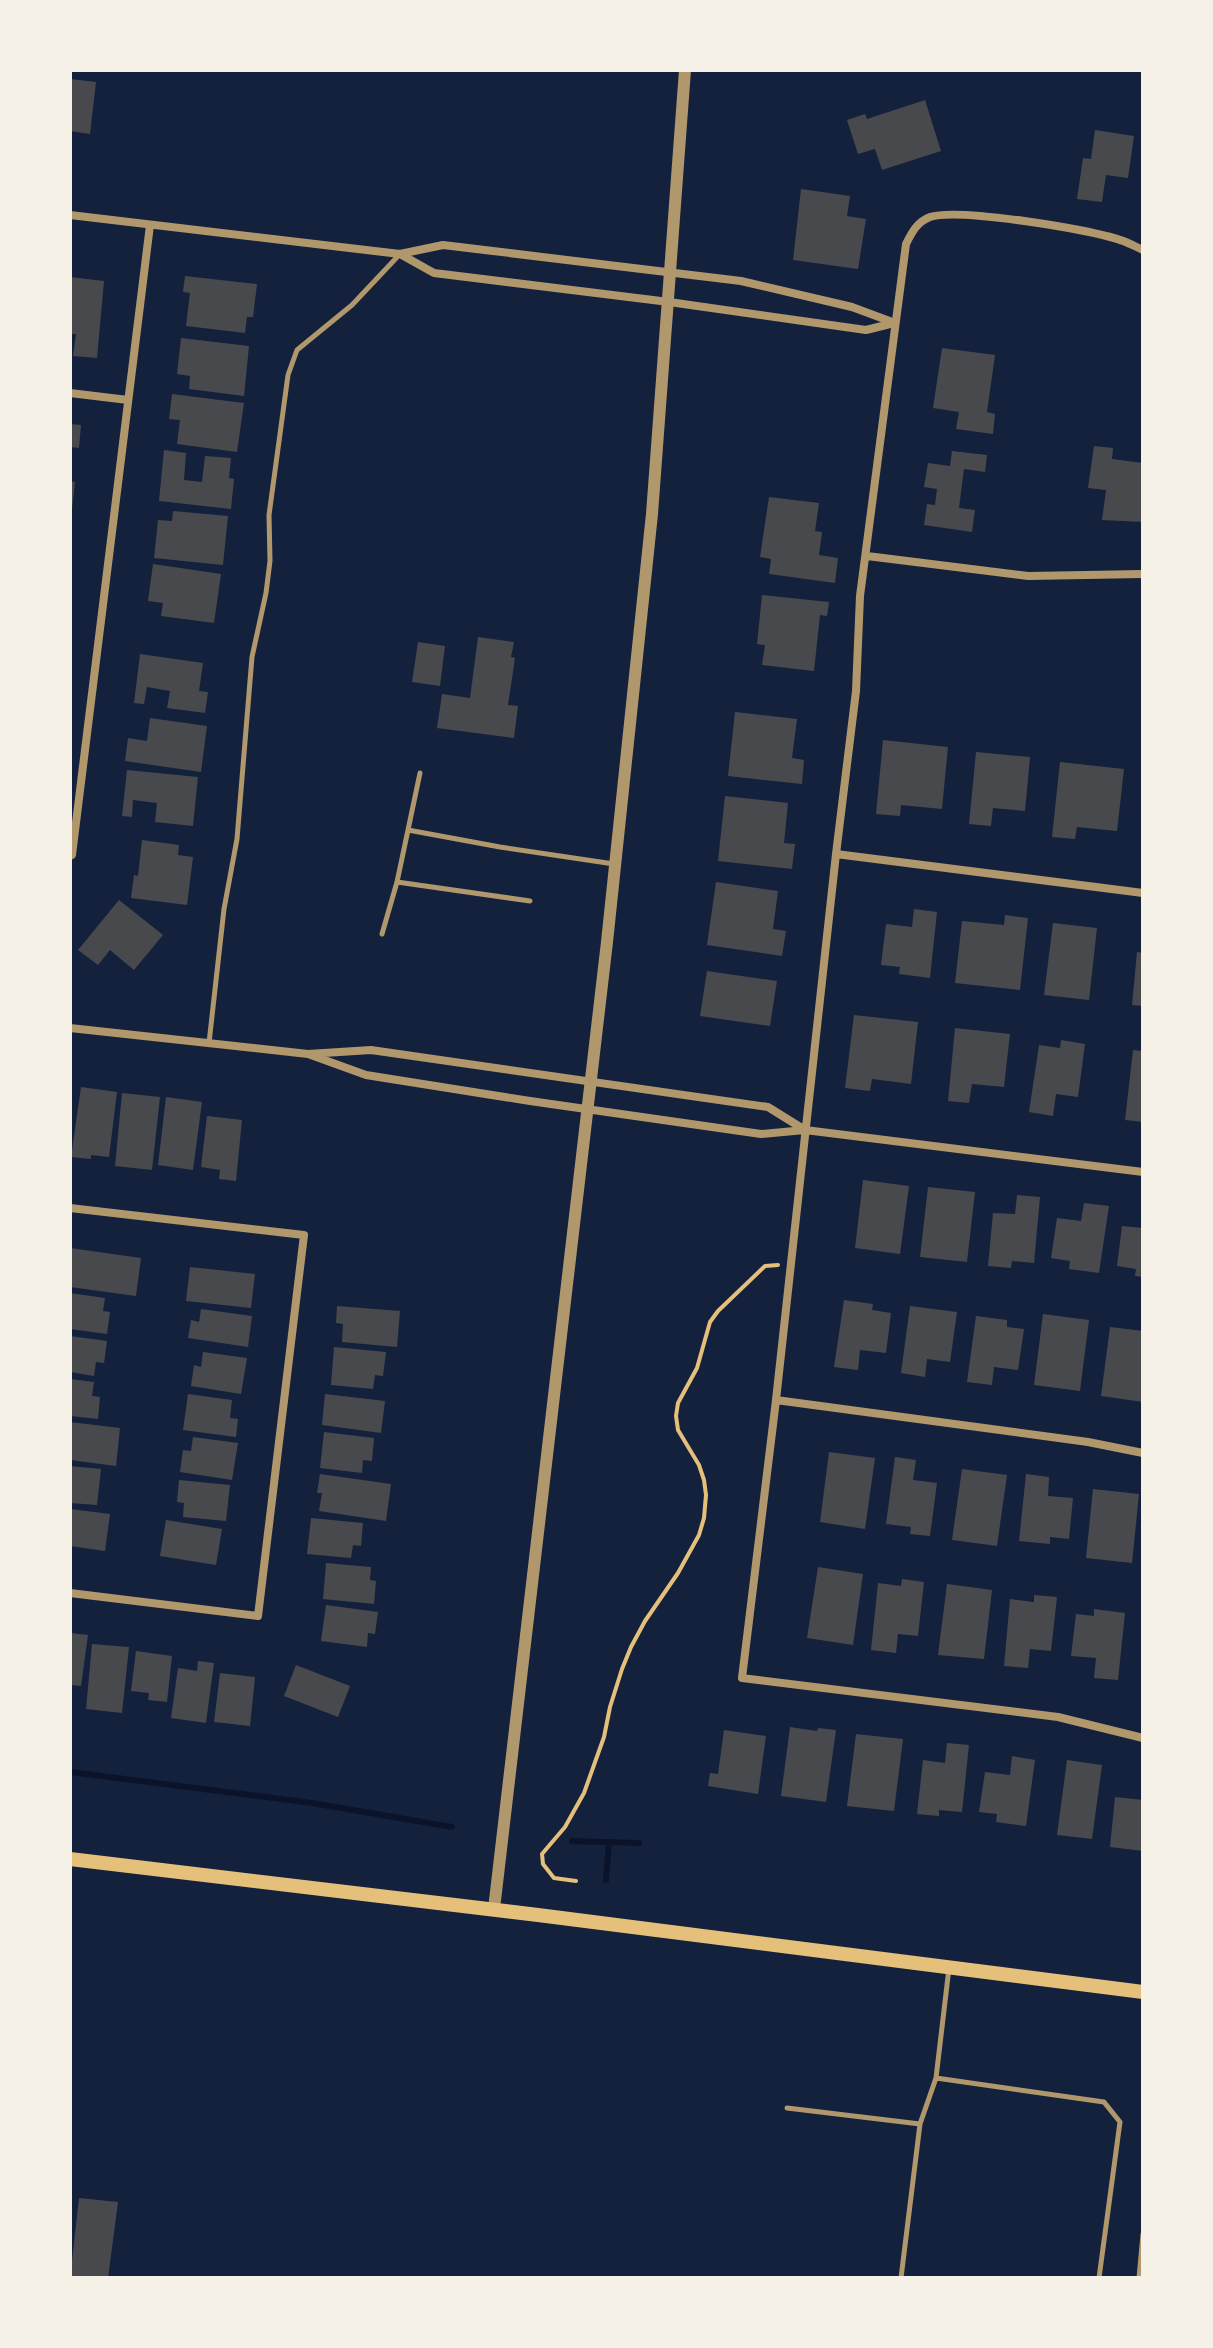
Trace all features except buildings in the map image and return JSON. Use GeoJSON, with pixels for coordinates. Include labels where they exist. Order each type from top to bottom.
{"type":"FeatureCollection","features":[{"type":"Feature","properties":{"kind":"main road"},"geometry":{"type":"LineString","coordinates":[[70,1859],[494,1909],[1143,1992]]}},
{"type":"Feature","properties":{"kind":"street"},"geometry":{"type":"LineString","coordinates":[[494,1909],[615,864],[652,514],[685,70]]}},
{"type":"Feature","properties":{"kind":"street"},"geometry":{"type":"LineString","coordinates":[[1143,250],[1120,240],[1084,231],[964,214],[930,217],[915,227],[906,244],[860,596],[856,691],[742,1678],[1058,1717],[1143,1738]]}},
{"type":"Feature","properties":{"kind":"street"},"geometry":{"type":"LineString","coordinates":[[70,215],[400,254],[443,245],[741,281],[852,307],[895,323]]}},
{"type":"Feature","properties":{"kind":"street"},"geometry":{"type":"LineString","coordinates":[[71,854],[150,225]]}},
{"type":"Feature","properties":{"kind":"street"},"geometry":{"type":"LineString","coordinates":[[400,254],[434,273],[866,330],[895,323]]}},
{"type":"Feature","properties":{"kind":"street"},"geometry":{"type":"LineString","coordinates":[[70,393],[128,400]]}},
{"type":"Feature","properties":{"kind":"street"},"geometry":{"type":"LineString","coordinates":[[867,556],[1028,576],[1143,574]]}},
{"type":"Feature","properties":{"kind":"street"},"geometry":{"type":"LineString","coordinates":[[836,854],[1143,893]]}},
{"type":"Feature","properties":{"kind":"street"},"geometry":{"type":"LineString","coordinates":[[70,1028],[308,1054],[371,1050],[768,1107],[805,1130]]}},
{"type":"Feature","properties":{"kind":"street"},"geometry":{"type":"LineString","coordinates":[[308,1054],[366,1075],[761,1134],[805,1130],[1143,1172]]}},
{"type":"Feature","properties":{"kind":"street"},"geometry":{"type":"LineString","coordinates":[[70,1208],[304,1235],[258,1616],[70,1593]]}},
{"type":"Feature","properties":{"kind":"street"},"geometry":{"type":"LineString","coordinates":[[776,1400],[1088,1442],[1143,1453]]}},
{"type":"Feature","properties":{"kind":"lane"},"geometry":{"type":"LineString","coordinates":[[209,1043],[224,909],[237,839],[252,657],[268,577],[269,515],[288,375],[297,350],[352,305],[400,254]]}},
{"type":"Feature","properties":{"kind":"lane"},"geometry":{"type":"LineString","coordinates":[[382,934],[397,882],[420,773]]}},
{"type":"Feature","properties":{"kind":"lane"},"geometry":{"type":"LineString","coordinates":[[408,830],[615,864]]}},
{"type":"Feature","properties":{"kind":"lane"},"geometry":{"type":"LineString","coordinates":[[397,882],[530,901]]}},
{"type":"Feature","properties":{"kind":"lane"},"geometry":{"type":"LineString","coordinates":[[901,2278],[920,2124],[936,2078],[949,1967]]}},
{"type":"Feature","properties":{"kind":"lane"},"geometry":{"type":"LineString","coordinates":[[936,2078],[1104,2102],[1120,2122],[1099,2278]]}},
{"type":"Feature","properties":{"kind":"lane"},"geometry":{"type":"LineString","coordinates":[[787,2108],[920,2124]]}},
{"type":"Feature","properties":{"kind":"lane"},"geometry":{"type":"LineString","coordinates":[[1139,2278],[1143,2234]]}},
{"type":"Feature","properties":{"kind":"path"},"geometry":{"type":"LineString","coordinates":[[576,1881],[554,1878],[543,1864],[542,1854],[565,1827],[584,1793],[631,1647],[658,1600],[678,1573],[699,1535],[704,1518],[704,1480],[699,1465],[678,1430],[678,1403],[697,1368],[710,1322],[718,1311],[765,1266],[791,1264]]}},
{"type":"Feature","properties":{"kind":"waterway"},"geometry":{"type":"LineString","coordinates":[[70,1772],[312,1803],[452,1827]]}},
{"type":"Feature","properties":{"kind":"waterway"},"geometry":{"type":"LineString","coordinates":[[572,1841],[639,1843]]}},
{"type":"Feature","properties":{"kind":"waterway"},"geometry":{"type":"LineString","coordinates":[[606,1880],[609,1843]]}}]}
